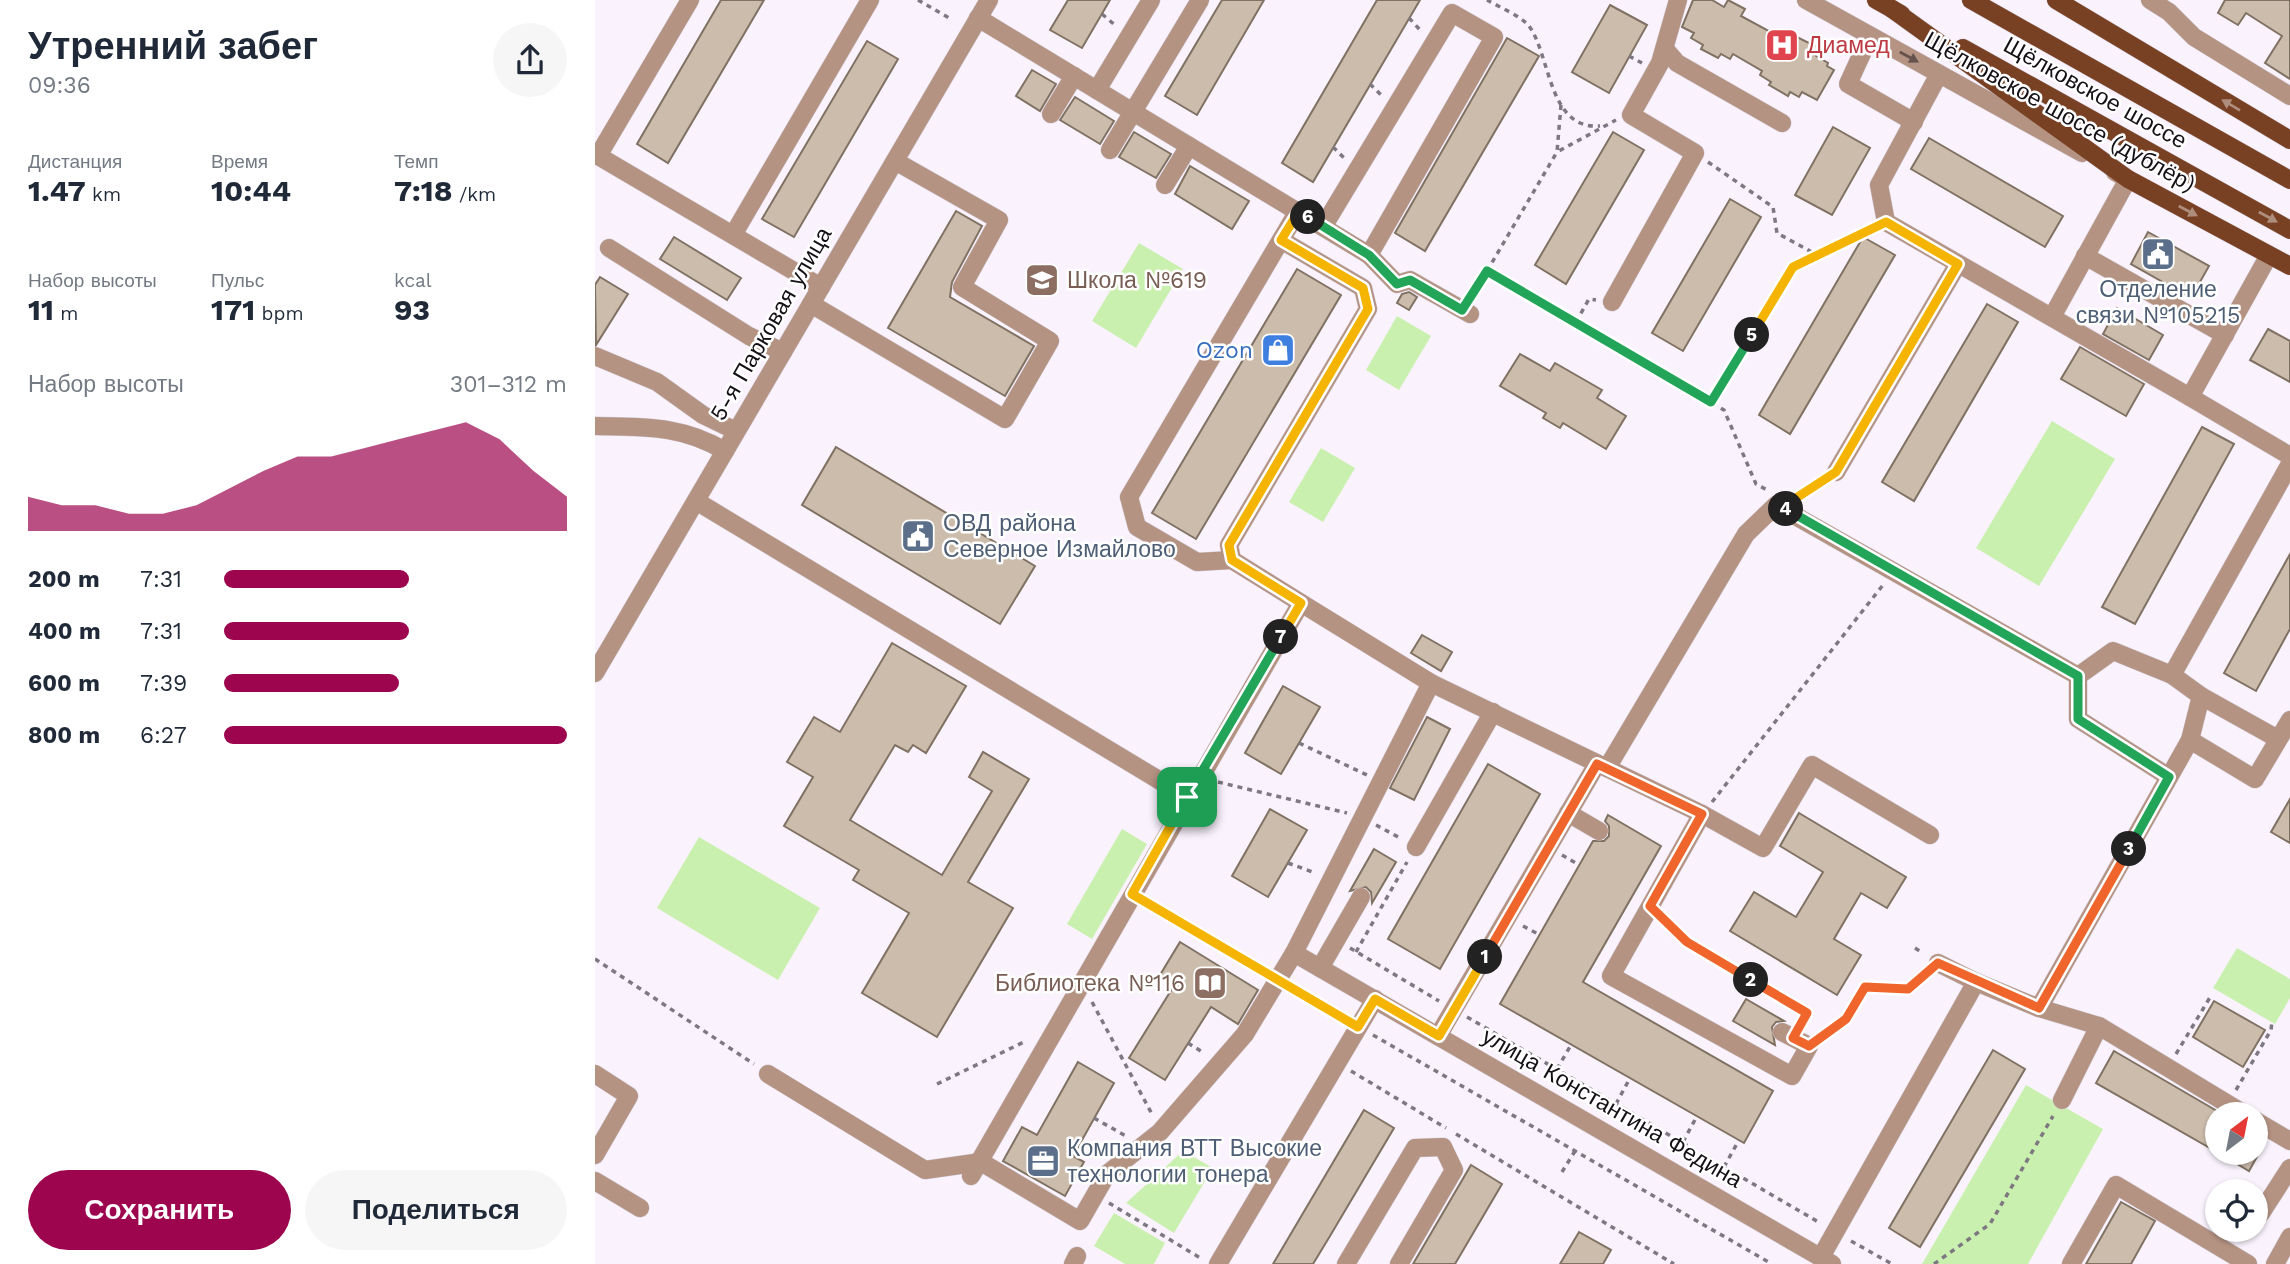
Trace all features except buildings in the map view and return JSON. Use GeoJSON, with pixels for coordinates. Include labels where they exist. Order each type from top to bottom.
{"type":"FeatureCollection","features":[{"type":"Feature","properties":{"kind":"main road","name":"Щёлковское шоссе"},"geometry":{"type":"LineString","coordinates":[[1876,0],[2290,230]]}},
{"type":"Feature","properties":{"kind":"main road","name":"Щёлковское шоссе"},"geometry":{"type":"LineString","coordinates":[[1971,0],[2290,180]]}},
{"type":"Feature","properties":{"kind":"main road"},"geometry":{"type":"LineString","coordinates":[[2056,0],[2290,140]]}},
{"type":"Feature","properties":{"kind":"main road"},"geometry":{"type":"LineString","coordinates":[[1892,9],[2128,179]]}},
{"type":"Feature","properties":{"kind":"main road","name":"Щёлковское шоссе (дублёр)"},"geometry":{"type":"LineString","coordinates":[[2128,179],[2290,266]]}},
{"type":"Feature","properties":{"kind":"street"},"geometry":{"type":"LineString","coordinates":[[690,0],[597,155],[821,287]]}},
{"type":"Feature","properties":{"kind":"street"},"geometry":{"type":"LineString","coordinates":[[733,235],[870,0]]}},
{"type":"Feature","properties":{"kind":"street","name":"5-я Парковая улица"},"geometry":{"type":"LineString","coordinates":[[595,673],[989,0]]}},
{"type":"Feature","properties":{"kind":"street"},"geometry":{"type":"LineString","coordinates":[[1097,90],[1151,0]]}},
{"type":"Feature","properties":{"kind":"street"},"geometry":{"type":"LineString","coordinates":[[1110,150],[1200,0]]}},
{"type":"Feature","properties":{"kind":"street"},"geometry":{"type":"LineString","coordinates":[[1612,302],[1695,153],[1631,115],[1665,49],[1678,0]]}},
{"type":"Feature","properties":{"kind":"street","name":"Щёлковское шоссе (дублёр)"},"geometry":{"type":"LineString","coordinates":[[1806,0],[2128,179]]}},
{"type":"Feature","properties":{"kind":"street"},"geometry":{"type":"LineString","coordinates":[[2150,0],[2169,12],[2194,37],[2290,96]]}},
{"type":"Feature","properties":{"kind":"street"},"geometry":{"type":"LineString","coordinates":[[1323,227],[1452,13],[1493,37],[1369,255]]}},
{"type":"Feature","properties":{"kind":"street"},"geometry":{"type":"LineString","coordinates":[[978,18],[1369,255],[1397,284],[1410,280],[1466,312]]}},
{"type":"Feature","properties":{"kind":"street"},"geometry":{"type":"LineString","coordinates":[[1870,36],[1848,84],[1914,122]]}},
{"type":"Feature","properties":{"kind":"street"},"geometry":{"type":"LineString","coordinates":[[1665,49],[1677,63],[1782,123]]}},
{"type":"Feature","properties":{"kind":"street"},"geometry":{"type":"LineString","coordinates":[[1939,74],[1879,185],[1886,222],[2290,456]]}},
{"type":"Feature","properties":{"kind":"street"},"geometry":{"type":"LineString","coordinates":[[1051,114],[1074,76]]}},
{"type":"Feature","properties":{"kind":"street"},"geometry":{"type":"LineString","coordinates":[[1165,185],[1189,146]]}},
{"type":"Feature","properties":{"kind":"street"},"geometry":{"type":"LineString","coordinates":[[811,304],[1005,419],[1050,341],[962,286],[999,220],[895,161]]}},
{"type":"Feature","properties":{"kind":"street"},"geometry":{"type":"LineString","coordinates":[[2052,317],[2128,179]]}},
{"type":"Feature","properties":{"kind":"street"},"geometry":{"type":"LineString","coordinates":[[1299,211],[1129,496],[1137,527],[1197,562],[1232,560],[1431,683],[1702,814],[1763,848],[1812,765],[1930,835]]}},
{"type":"Feature","properties":{"kind":"street"},"geometry":{"type":"LineString","coordinates":[[1232,560],[1229,545],[1368,309],[1363,288],[1281,240]]}},
{"type":"Feature","properties":{"kind":"street"},"geometry":{"type":"LineString","coordinates":[[609,248],[749,337],[783,352]]}},
{"type":"Feature","properties":{"kind":"street"},"geometry":{"type":"LineString","coordinates":[[2190,397],[2269,255]]}},
{"type":"Feature","properties":{"kind":"street"},"geometry":{"type":"LineString","coordinates":[[2085,257],[2225,335]]}},
{"type":"Feature","properties":{"kind":"street"},"geometry":{"type":"LineString","coordinates":[[1836,472],[1958,264]]}},
{"type":"Feature","properties":{"kind":"street"},"geometry":{"type":"LineString","coordinates":[[595,356],[657,382],[703,415],[736,431]]}},
{"type":"Feature","properties":{"kind":"street"},"geometry":{"type":"LineString","coordinates":[[595,426],[669,428],[708,441],[725,451]]}},
{"type":"Feature","properties":{"kind":"street"},"geometry":{"type":"LineString","coordinates":[[2172,675],[2290,464]]}},
{"type":"Feature","properties":{"kind":"street"},"geometry":{"type":"LineString","coordinates":[[696,501],[1187,797]]}},
{"type":"Feature","properties":{"kind":"street"},"geometry":{"type":"LineString","coordinates":[[1439,1036],[1568,813],[1602,766],[1746,534],[1776,505],[2078,676]]}},
{"type":"Feature","properties":{"kind":"street"},"geometry":{"type":"LineString","coordinates":[[976,1169],[1187,797],[1301,603]]}},
{"type":"Feature","properties":{"kind":"street"},"geometry":{"type":"LineString","coordinates":[[2078,676],[2113,651],[2172,675],[2201,696],[2278,740]]}},
{"type":"Feature","properties":{"kind":"street"},"geometry":{"type":"LineString","coordinates":[[2078,676],[2078,719],[2169,777]]}},
{"type":"Feature","properties":{"kind":"street"},"geometry":{"type":"LineString","coordinates":[[768,1074],[925,1170],[976,1169],[1080,1221],[1107,1174],[1160,1132],[1245,1034],[1294,953],[1431,683]]}},
{"type":"Feature","properties":{"kind":"street"},"geometry":{"type":"LineString","coordinates":[[2039,1008],[2190,740],[2201,696]]}},
{"type":"Feature","properties":{"kind":"street"},"geometry":{"type":"LineString","coordinates":[[1416,847],[1493,712]]}},
{"type":"Feature","properties":{"kind":"street"},"geometry":{"type":"LineString","coordinates":[[2190,740],[2255,779],[2290,720]]}},
{"type":"Feature","properties":{"kind":"street"},"geometry":{"type":"LineString","coordinates":[[1568,813],[1599,831]]}},
{"type":"Feature","properties":{"kind":"street"},"geometry":{"type":"LineString","coordinates":[[1702,814],[1611,976],[1792,1076],[1809,1046],[1787,1035]]}},
{"type":"Feature","properties":{"kind":"street"},"geometry":{"type":"LineString","coordinates":[[1320,968],[1361,897]]}},
{"type":"Feature","properties":{"kind":"street","name":"улица Константина Федина"},"geometry":{"type":"LineString","coordinates":[[1294,953],[1826,1261]]}},
{"type":"Feature","properties":{"kind":"street"},"geometry":{"type":"LineString","coordinates":[[1938,963],[2039,1008],[2099,1026],[2225,1102]]}},
{"type":"Feature","properties":{"kind":"street"},"geometry":{"type":"LineString","coordinates":[[1826,1261],[1976,982]]}},
{"type":"Feature","properties":{"kind":"street"},"geometry":{"type":"LineString","coordinates":[[1218,1264],[1375,999]]}},
{"type":"Feature","properties":{"kind":"street"},"geometry":{"type":"LineString","coordinates":[[2062,1100],[2099,1026]]}},
{"type":"Feature","properties":{"kind":"street"},"geometry":{"type":"LineString","coordinates":[[595,1074],[629,1096],[595,1155]]}},
{"type":"Feature","properties":{"kind":"street"},"geometry":{"type":"LineString","coordinates":[[2268,1128],[2290,1141]]}},
{"type":"Feature","properties":{"kind":"street"},"geometry":{"type":"LineString","coordinates":[[1346,1264],[1415,1148],[1443,1147],[1454,1170],[1399,1264]]}},
{"type":"Feature","properties":{"kind":"street"},"geometry":{"type":"LineString","coordinates":[[2268,1202],[2290,1168]]}},
{"type":"Feature","properties":{"kind":"street"},"geometry":{"type":"LineString","coordinates":[[595,1181],[640,1208]]}},
{"type":"Feature","properties":{"kind":"street"},"geometry":{"type":"LineString","coordinates":[[2071,1264],[2116,1185],[2248,1264]]}},
{"type":"Feature","properties":{"kind":"street"},"geometry":{"type":"LineString","coordinates":[[2275,1264],[2290,1237]]}},
{"type":"Feature","properties":{"kind":"path"},"geometry":{"type":"LineString","coordinates":[[918,0],[951,19]]}},
{"type":"Feature","properties":{"kind":"path"},"geometry":{"type":"LineString","coordinates":[[1487,0],[1529,25],[1562,104],[1574,120],[1584,125],[1600,126],[1557,152]]}},
{"type":"Feature","properties":{"kind":"path"},"geometry":{"type":"LineString","coordinates":[[1466,312],[1557,152],[1562,104]]}},
{"type":"Feature","properties":{"kind":"path"},"geometry":{"type":"LineString","coordinates":[[1695,153],[1773,206],[1777,233],[1819,256]]}},
{"type":"Feature","properties":{"kind":"path"},"geometry":{"type":"LineString","coordinates":[[1487,271],[1711,402],[1793,267],[1886,222]]}},
{"type":"Feature","properties":{"kind":"path"},"geometry":{"type":"LineString","coordinates":[[1576,322],[1589,299]]}},
{"type":"Feature","properties":{"kind":"path"},"geometry":{"type":"LineString","coordinates":[[1785,510],[1790,502],[1836,472]]}},
{"type":"Feature","properties":{"kind":"path"},"geometry":{"type":"LineString","coordinates":[[1702,814],[1893,572]]}},
{"type":"Feature","properties":{"kind":"path"},"geometry":{"type":"LineString","coordinates":[[1299,743],[1381,782]]}},
{"type":"Feature","properties":{"kind":"path"},"geometry":{"type":"LineString","coordinates":[[1199,777],[1363,817],[1416,847],[1356,952]]}},
{"type":"Feature","properties":{"kind":"path"},"geometry":{"type":"LineString","coordinates":[[1288,863],[1331,879]]}},
{"type":"Feature","properties":{"kind":"path"},"geometry":{"type":"LineString","coordinates":[[1132,894],[1772,1264]]}},
{"type":"Feature","properties":{"kind":"path"},"geometry":{"type":"LineString","coordinates":[[1650,906],[1687,942],[1807,1013],[1787,1035]]}},
{"type":"Feature","properties":{"kind":"path"},"geometry":{"type":"LineString","coordinates":[[1336,940],[1749,1182]]}},
{"type":"Feature","properties":{"kind":"path"},"geometry":{"type":"LineString","coordinates":[[595,960],[768,1074]]}},
{"type":"Feature","properties":{"kind":"path"},"geometry":{"type":"LineString","coordinates":[[1809,1046],[1846,1019],[1865,987],[1908,989],[1938,963]]}},
{"type":"Feature","properties":{"kind":"path"},"geometry":{"type":"LineString","coordinates":[[1082,981],[1157,1124]]}},
{"type":"Feature","properties":{"kind":"path"},"geometry":{"type":"LineString","coordinates":[[2168,1068],[2212,994]]}},
{"type":"Feature","properties":{"kind":"path"},"geometry":{"type":"LineString","coordinates":[[2229,1102],[2271,1030],[2272,1021]]}},
{"type":"Feature","properties":{"kind":"path"},"geometry":{"type":"LineString","coordinates":[[937,1084],[1055,1027]]}},
{"type":"Feature","properties":{"kind":"path"},"geometry":{"type":"LineString","coordinates":[[1188,1043],[1207,1054]]}},
{"type":"Feature","properties":{"kind":"path"},"geometry":{"type":"LineString","coordinates":[[1557,1069],[1571,1045]]}},
{"type":"Feature","properties":{"kind":"path"},"geometry":{"type":"LineString","coordinates":[[1337,1063],[1674,1264]]}},
{"type":"Feature","properties":{"kind":"path"},"geometry":{"type":"LineString","coordinates":[[1616,1104],[1630,1078]]}},
{"type":"Feature","properties":{"kind":"path"},"geometry":{"type":"LineString","coordinates":[[1934,1264],[1990,1224],[2062,1100]]}},
{"type":"Feature","properties":{"kind":"path"},"geometry":{"type":"LineString","coordinates":[[1682,1143],[1697,1116]]}},
{"type":"Feature","properties":{"kind":"path"},"geometry":{"type":"LineString","coordinates":[[1094,1118],[1134,1141]]}},
{"type":"Feature","properties":{"kind":"path"},"geometry":{"type":"LineString","coordinates":[[1724,1167],[1739,1140]]}},
{"type":"Feature","properties":{"kind":"path"},"geometry":{"type":"LineString","coordinates":[[1562,1172],[1575,1151]]}},
{"type":"Feature","properties":{"kind":"path"},"geometry":{"type":"LineString","coordinates":[[1096,1195],[1210,1264]]}},
{"type":"Feature","properties":{"kind":"green space"},"geometry":{"type":"Polygon","coordinates":[[[1139,243],[1183,269],[1136,348],[1092,321],[1139,243]]]}},
{"type":"Feature","properties":{"kind":"green space"},"geometry":{"type":"Polygon","coordinates":[[[1397,316],[1431,336],[1399,390],[1366,370],[1397,316]]]}},
{"type":"Feature","properties":{"kind":"green space"},"geometry":{"type":"Polygon","coordinates":[[[2052,421],[2115,459],[2039,586],[1976,548],[2052,421]]]}},
{"type":"Feature","properties":{"kind":"green space"},"geometry":{"type":"Polygon","coordinates":[[[1321,448],[1355,468],[1323,522],[1289,502],[1321,448]]]}},
{"type":"Feature","properties":{"kind":"green space"},"geometry":{"type":"Polygon","coordinates":[[[1122,829],[1147,844],[1092,939],[1067,924],[1122,829]]]}},
{"type":"Feature","properties":{"kind":"green space"},"geometry":{"type":"Polygon","coordinates":[[[699,837],[820,908],[778,980],[657,908],[699,837]]]}},
{"type":"Feature","properties":{"kind":"green space"},"geometry":{"type":"Polygon","coordinates":[[[2237,948],[2290,979],[2290,998],[2275,1024],[2213,988],[2237,948]]]}},
{"type":"Feature","properties":{"kind":"green space"},"geometry":{"type":"Polygon","coordinates":[[[2026,1085],[2103,1129],[2028,1264],[1922,1264],[2026,1085]]]}},
{"type":"Feature","properties":{"kind":"green space"},"geometry":{"type":"Polygon","coordinates":[[[1183,1151],[1213,1168],[1174,1233],[1126,1203],[1183,1151]]]}},
{"type":"Feature","properties":{"kind":"green space"},"geometry":{"type":"Polygon","coordinates":[[[1114,1213],[1165,1243],[1154,1264],[1125,1264],[1094,1246],[1114,1213]]]}},
{"type":"Feature","properties":{"kind":"place","name":"Диамед"},"geometry":{"type":"Point","coordinates":[1782,45]}},
{"type":"Feature","properties":{"kind":"place","name":"Отделение связи №105215"},"geometry":{"type":"Point","coordinates":[2158,254]}},
{"type":"Feature","properties":{"kind":"place","name":"Школа №619"},"geometry":{"type":"Point","coordinates":[1042,280]}},
{"type":"Feature","properties":{"kind":"place","name":"Ozon"},"geometry":{"type":"Point","coordinates":[1278,350]}},
{"type":"Feature","properties":{"kind":"place","name":"ОВД района Северное Измайлово"},"geometry":{"type":"Point","coordinates":[918,536]}},
{"type":"Feature","properties":{"kind":"place","name":"Библиотека №116"},"geometry":{"type":"Point","coordinates":[1210,983]}},
{"type":"Feature","properties":{"kind":"place","name":"Компания ВТТ Высокие технологии тонера"},"geometry":{"type":"Point","coordinates":[1043,1161]}},
{"type":"Feature","properties":{"kind":"route"},"geometry":{"type":"LineString","coordinates":[[1299,211],[1369,255],[1397,284],[1410,280],[1462,310],[1487,271],[1711,402],[1793,267],[1886,222],[1958,264],[1836,472],[1790,502],[1785,510],[2078,676],[2078,719],[2169,777],[2039,1008],[1938,963],[1908,989],[1865,987],[1846,1019],[1809,1046],[1793,1038],[1807,1013],[1687,942],[1650,906],[1702,814],[1597,764],[1439,1036],[1375,999],[1358,1027],[1132,894],[1187,797],[1301,603],[1232,560],[1229,545],[1368,309],[1363,288],[1281,240],[1299,211]]}}]}
